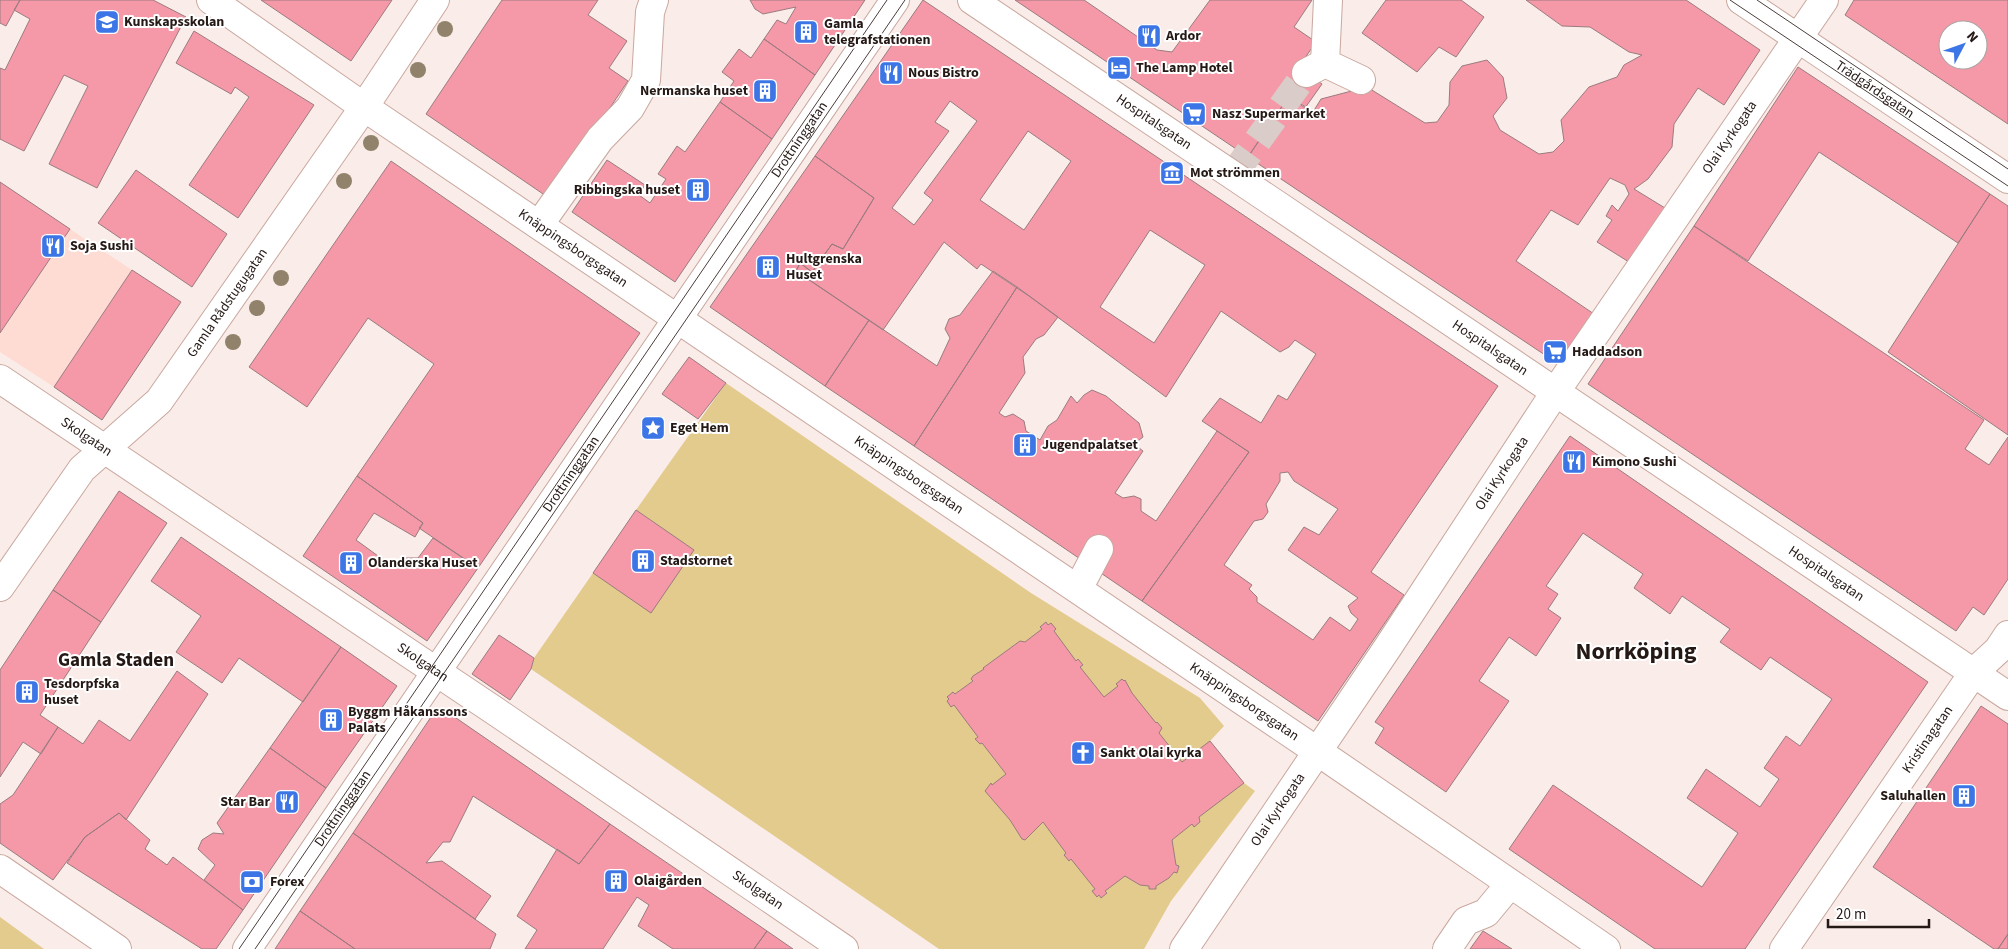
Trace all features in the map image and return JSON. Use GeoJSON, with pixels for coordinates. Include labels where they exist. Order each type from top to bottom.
{"type":"FeatureCollection","features":[{"type":"Feature","properties":{"kind":"street","name":"Knäppingsborgsgatan"},"geometry":{"type":"LineString","coordinates":[[211,0],[364,107],[1317,751],[1606,949]]}},
{"type":"Feature","properties":{"kind":"street","name":"Gamla Rådstugugatan"},"geometry":{"type":"LineString","coordinates":[[0,587],[82,469],[159,402],[364,107],[435,0]]}},
{"type":"Feature","properties":{"kind":"street"},"geometry":{"type":"LineString","coordinates":[[539,224],[600,139],[630,108],[646,80],[650,12],[654,0]]}},
{"type":"Feature","properties":{"kind":"street","name":"Drottninggatan"},"geometry":{"type":"LineString","coordinates":[[247,949],[896,0]]}},
{"type":"Feature","properties":{"kind":"street","name":"Hospitalsgatan"},"geometry":{"type":"LineString","coordinates":[[972,0],[2008,696]]}},
{"type":"Feature","properties":{"kind":"street"},"geometry":{"type":"LineString","coordinates":[[1328,0],[1315,68],[1361,80]]}},
{"type":"Feature","properties":{"kind":"street","name":"Trädgårdsgatan"},"geometry":{"type":"LineString","coordinates":[[1741,0],[2008,179]]}},
{"type":"Feature","properties":{"kind":"street","name":"Olai Kyrkogata"},"geometry":{"type":"LineString","coordinates":[[1184,949],[1556,392],[1824,0]]}},
{"type":"Feature","properties":{"kind":"street","name":"Skolgatan"},"geometry":{"type":"LineString","coordinates":[[0,379],[106,448],[844,949]]}},
{"type":"Feature","properties":{"kind":"street"},"geometry":{"type":"LineString","coordinates":[[1078,589],[1099,549]]}},
{"type":"Feature","properties":{"kind":"street","name":"Kristinagatan"},"geometry":{"type":"LineString","coordinates":[[1784,949],[1974,672],[1998,650],[2008,636]]}},
{"type":"Feature","properties":{"kind":"street"},"geometry":{"type":"LineString","coordinates":[[0,869],[117,949]]}},
{"type":"Feature","properties":{"kind":"street"},"geometry":{"type":"LineString","coordinates":[[1447,949],[1466,921],[1486,914],[1510,884]]}},
{"type":"Feature","properties":{"kind":"shaded area"},"geometry":{"type":"Polygon","coordinates":[[[70,229],[132,270],[54,387],[0,352],[0,333],[70,229]]]}},
{"type":"Feature","properties":{"kind":"shaded area"},"geometry":{"type":"Polygon","coordinates":[[[726,383],[1031,593],[1200,698],[1224,726],[1210,741],[1244,783],[1255,791],[1171,901],[1144,949],[939,949],[531,669],[534,658],[593,573],[693,550],[636,510],[726,383]]]}},
{"type":"Feature","properties":{"kind":"shaded area"},"geometry":{"type":"Polygon","coordinates":[[[0,917],[44,949],[0,949],[0,917]]]}},
{"type":"Feature","properties":{"kind":"building"},"geometry":{"type":"Polygon","coordinates":[[[0,0],[20,0],[6,26],[0,23],[0,0]]]}},
{"type":"Feature","properties":{"kind":"building"},"geometry":{"type":"Polygon","coordinates":[[[20,0],[153,0],[186,17],[97,188],[49,164],[88,86],[64,75],[24,151],[0,139],[0,68],[5,70],[30,19],[14,10],[20,0]]]}},
{"type":"Feature","properties":{"kind":"building"},"geometry":{"type":"Polygon","coordinates":[[[261,0],[392,0],[351,61],[261,0]]]}},
{"type":"Feature","properties":{"kind":"building"},"geometry":{"type":"Polygon","coordinates":[[[502,0],[598,0],[588,15],[627,41],[609,68],[628,81],[549,198],[426,114],[502,0]]]}},
{"type":"Feature","properties":{"kind":"building","name":"Gamla telegrafstationen"},"geometry":{"type":"Polygon","coordinates":[[[750,0],[865,0],[815,75],[764,39],[777,20],[786,24],[796,7],[763,14],[755,9],[750,0]]]}},
{"type":"Feature","properties":{"kind":"building"},"geometry":{"type":"Polygon","coordinates":[[[923,0],[1498,386],[1371,572],[1404,595],[1318,721],[1142,601],[1249,452],[1202,421],[1220,398],[1261,423],[1278,395],[1287,400],[1316,354],[1295,340],[1289,347],[1280,352],[1221,311],[1166,397],[1029,296],[981,264],[977,269],[944,242],[883,330],[796,271],[800,263],[812,272],[832,244],[843,249],[874,198],[815,156],[923,0]],[[950,101],[935,122],[949,131],[892,208],[914,225],[933,200],[924,193],[977,121],[950,101]],[[1028,131],[980,200],[1024,230],[1071,161],[1028,131]],[[1150,230],[1100,307],[1154,343],[1205,265],[1150,230]],[[1288,472],[1280,473],[1280,481],[1266,504],[1268,512],[1263,519],[1254,521],[1224,565],[1252,585],[1249,589],[1257,597],[1257,602],[1313,640],[1330,617],[1350,631],[1358,619],[1351,613],[1348,606],[1358,598],[1288,550],[1304,527],[1319,535],[1338,509],[1294,481],[1288,472]]]}},
{"type":"Feature","properties":{"kind":"building"},"geometry":{"type":"Polygon","coordinates":[[[1015,0],[1084,0],[1157,50],[1172,52],[1210,0],[1312,0],[1294,27],[1316,42],[1298,68],[1322,84],[1305,108],[1289,96],[1248,157],[1015,0]]]}},
{"type":"Feature","properties":{"kind":"building"},"geometry":{"type":"Polygon","coordinates":[[[1386,0],[1461,0],[1484,17],[1456,57],[1439,47],[1417,72],[1362,33],[1386,0]]]}},
{"type":"Feature","properties":{"kind":"building"},"geometry":{"type":"Polygon","coordinates":[[[1526,0],[1686,0],[1760,50],[1724,105],[1698,88],[1674,124],[1672,147],[1648,179],[1634,189],[1665,208],[1629,262],[1597,242],[1612,220],[1606,216],[1612,205],[1618,211],[1629,194],[1625,185],[1610,178],[1578,225],[1551,210],[1516,261],[1594,314],[1560,365],[1248,157],[1289,96],[1313,112],[1321,99],[1367,87],[1425,123],[1437,122],[1449,105],[1450,82],[1462,66],[1487,60],[1503,77],[1507,98],[1493,116],[1500,130],[1539,154],[1553,152],[1564,141],[1561,120],[1589,87],[1617,77],[1624,65],[1642,55],[1629,52],[1590,27],[1562,26],[1526,0]]]}},
{"type":"Feature","properties":{"kind":"building"},"geometry":{"type":"Polygon","coordinates":[[[1854,0],[2008,0],[2008,124],[1845,15],[1854,0]]]}},
{"type":"Feature","properties":{"kind":"building"},"geometry":{"type":"Polygon","coordinates":[[[194,31],[314,105],[238,218],[189,185],[249,97],[235,87],[231,94],[176,63],[194,31]]]}},
{"type":"Feature","properties":{"kind":"building","name":"Nermanska huset"},"geometry":{"type":"Polygon","coordinates":[[[764,39],[815,75],[772,139],[720,102],[734,81],[722,72],[739,49],[751,58],[764,39]]]}},
{"type":"Feature","properties":{"kind":"building"},"geometry":{"type":"Polygon","coordinates":[[[1798,67],[1990,194],[1958,243],[1819,152],[1748,261],[1694,226],[1798,67]]]}},
{"type":"Feature","properties":{"kind":"building","name":"Ribbingska huset"},"geometry":{"type":"Polygon","coordinates":[[[720,102],[772,139],[675,282],[572,212],[607,160],[645,185],[639,195],[650,203],[666,179],[658,174],[677,146],[685,152],[720,102]]]}},
{"type":"Feature","properties":{"kind":"building","name":"Hultgrenska Huset"},"geometry":{"type":"Polygon","coordinates":[[[815,156],[874,198],[843,249],[832,244],[812,272],[800,263],[796,271],[869,320],[825,386],[710,307],[815,156]]]}},
{"type":"Feature","properties":{"kind":"building"},"geometry":{"type":"Polygon","coordinates":[[[391,161],[640,333],[478,568],[419,528],[423,523],[357,476],[434,364],[368,318],[307,407],[249,367],[391,161]]]}},
{"type":"Feature","properties":{"kind":"building"},"geometry":{"type":"Polygon","coordinates":[[[136,170],[227,234],[192,287],[98,223],[136,170]]]}},
{"type":"Feature","properties":{"kind":"building"},"geometry":{"type":"Polygon","coordinates":[[[0,182],[70,229],[0,333],[0,182]]]}},
{"type":"Feature","properties":{"kind":"building"},"geometry":{"type":"Polygon","coordinates":[[[1990,194],[2008,206],[2008,435],[1888,352],[1990,194]]]}},
{"type":"Feature","properties":{"kind":"building"},"geometry":{"type":"Polygon","coordinates":[[[1694,226],[1984,420],[1965,449],[1989,465],[2008,437],[2008,579],[1984,615],[1973,607],[1956,631],[1588,384],[1694,226]]]}},
{"type":"Feature","properties":{"kind":"building"},"geometry":{"type":"Polygon","coordinates":[[[132,270],[181,302],[102,420],[54,387],[132,270]]]}},
{"type":"Feature","properties":{"kind":"building"},"geometry":{"type":"Polygon","coordinates":[[[993,271],[1017,287],[914,446],[825,386],[869,320],[937,366],[950,338],[945,329],[949,319],[960,315],[993,271]]]}},
{"type":"Feature","properties":{"kind":"building","name":"Jugendpalatset"},"geometry":{"type":"Polygon","coordinates":[[[1017,287],[1058,317],[1044,335],[1036,339],[1023,357],[1025,373],[999,413],[1005,417],[1013,414],[1024,421],[1026,431],[1040,440],[1048,426],[1057,420],[1071,396],[1077,403],[1092,390],[1106,396],[1139,423],[1143,437],[1134,444],[1143,451],[1115,493],[1123,498],[1134,496],[1141,499],[1141,511],[1156,521],[1217,431],[1249,452],[1142,601],[914,446],[1017,287]]]}},
{"type":"Feature","properties":{"kind":"building"},"geometry":{"type":"Polygon","coordinates":[[[689,357],[726,383],[698,419],[662,394],[689,357]]]}},
{"type":"Feature","properties":{"kind":"building"},"geometry":{"type":"Polygon","coordinates":[[[1570,436],[1928,682],[1745,949],[1655,949],[1509,849],[1553,785],[1702,887],[1738,833],[1687,798],[1706,769],[1760,807],[1779,779],[1764,768],[1786,736],[1800,746],[1832,699],[1770,657],[1761,670],[1720,642],[1730,629],[1682,596],[1670,614],[1634,588],[1643,574],[1583,533],[1546,586],[1558,594],[1548,609],[1561,618],[1536,656],[1509,637],[1479,681],[1509,701],[1446,792],[1375,743],[1384,728],[1375,722],[1570,436]]]}},
{"type":"Feature","properties":{"kind":"building","name":"Olanderska Huset"},"geometry":{"type":"Polygon","coordinates":[[[357,476],[423,523],[415,537],[374,513],[356,540],[396,569],[405,558],[418,558],[433,538],[478,568],[427,641],[303,556],[357,476]]]}},
{"type":"Feature","properties":{"kind":"building"},"geometry":{"type":"Polygon","coordinates":[[[119,491],[167,523],[101,622],[53,590],[119,491]]]}},
{"type":"Feature","properties":{"kind":"building","name":"Stadstornet"},"geometry":{"type":"Polygon","coordinates":[[[636,510],[694,550],[651,613],[593,573],[636,510]]]}},
{"type":"Feature","properties":{"kind":"building"},"geometry":{"type":"Polygon","coordinates":[[[181,537],[341,647],[303,702],[239,658],[222,683],[176,652],[201,616],[151,581],[181,537]]]}},
{"type":"Feature","properties":{"kind":"building","name":"Tesdorpfska huset"},"geometry":{"type":"Polygon","coordinates":[[[53,590],[101,622],[40,715],[58,727],[41,754],[23,742],[0,777],[0,670],[53,590]]]}},
{"type":"Feature","properties":{"kind":"building","name":"Sankt Olai kyrka"},"geometry":{"type":"Polygon","coordinates":[[[1046,622],[1048,625],[1051,623],[1056,629],[1054,631],[1076,661],[1078,659],[1083,665],[1080,667],[1104,697],[1118,686],[1116,684],[1122,679],[1125,680],[1132,693],[1162,728],[1159,733],[1182,762],[1210,741],[1244,783],[1199,817],[1200,822],[1194,827],[1192,824],[1172,840],[1176,865],[1179,866],[1177,873],[1174,872],[1169,878],[1156,886],[1156,889],[1149,889],[1149,886],[1140,885],[1125,876],[1105,891],[1107,893],[1101,898],[1099,895],[1097,897],[1092,891],[1095,889],[1071,859],[1069,861],[1064,855],[1066,853],[1043,822],[1025,840],[1022,839],[1010,820],[985,791],[991,783],[992,785],[1006,774],[982,743],[980,744],[975,739],[978,737],[954,705],[951,707],[947,701],[949,699],[947,697],[953,692],[955,694],[973,681],[971,679],[973,676],[983,668],[1020,641],[1025,642],[1042,629],[1040,627],[1046,622]]]}},
{"type":"Feature","properties":{"kind":"building"},"geometry":{"type":"Polygon","coordinates":[[[499,635],[534,658],[531,669],[510,700],[472,674],[499,635]]]}},
{"type":"Feature","properties":{"kind":"building","name":"Byggm Håkanssons Palats"},"geometry":{"type":"Polygon","coordinates":[[[341,647],[397,686],[326,788],[270,748],[341,647]]]}},
{"type":"Feature","properties":{"kind":"building"},"geometry":{"type":"Polygon","coordinates":[[[177,671],[208,694],[126,820],[119,813],[85,837],[53,880],[0,843],[0,804],[13,795],[58,727],[83,744],[99,720],[130,741],[177,671]]]}},
{"type":"Feature","properties":{"kind":"building","name":"Saluhallen"},"geometry":{"type":"Polygon","coordinates":[[[1981,706],[2008,724],[2008,934],[1998,949],[1994,949],[1873,867],[1981,706]]]}},
{"type":"Feature","properties":{"kind":"building"},"geometry":{"type":"Polygon","coordinates":[[[443,709],[610,824],[579,864],[473,796],[450,842],[443,842],[426,863],[442,861],[491,896],[475,919],[353,833],[433,714],[443,709]]]}},
{"type":"Feature","properties":{"kind":"building"},"geometry":{"type":"Polygon","coordinates":[[[270,748],[326,788],[243,910],[204,880],[215,865],[198,849],[202,840],[213,833],[224,834],[217,823],[270,748]]]}},
{"type":"Feature","properties":{"kind":"building"},"geometry":{"type":"Polygon","coordinates":[[[119,813],[150,840],[145,849],[167,865],[173,857],[243,910],[216,949],[202,949],[67,863],[85,837],[119,813]]]}},
{"type":"Feature","properties":{"kind":"building","name":"Olaigården"},"geometry":{"type":"Polygon","coordinates":[[[610,824],[767,931],[754,949],[673,949],[638,926],[649,905],[637,897],[603,949],[525,949],[537,930],[517,916],[557,849],[579,864],[610,824]]]}},
{"type":"Feature","properties":{"kind":"building"},"geometry":{"type":"Polygon","coordinates":[[[353,833],[496,934],[490,949],[355,949],[300,911],[353,833]]]}},
{"type":"Feature","properties":{"kind":"building"},"geometry":{"type":"Polygon","coordinates":[[[300,911],[355,949],[275,949],[300,911]]]}},
{"type":"Feature","properties":{"kind":"building"},"geometry":{"type":"Polygon","coordinates":[[[767,931],[793,949],[754,949],[767,931]]]}},
{"type":"Feature","properties":{"kind":"building"},"geometry":{"type":"Polygon","coordinates":[[[1483,931],[1512,949],[1470,949],[1483,931]]]}},
{"type":"Feature","properties":{"kind":"building"},"geometry":{"type":"Polygon","coordinates":[[[2008,934],[2008,949],[1998,949],[2008,934]]]}},
{"type":"Feature","properties":{"kind":"tunnel"},"geometry":{"type":"LineString","coordinates":[[1233,175],[1306,73]]}},
{"type":"Feature","properties":{"kind":"tram line"},"geometry":{"type":"LineString","coordinates":[[239,949],[887,0]]}},
{"type":"Feature","properties":{"kind":"tram line"},"geometry":{"type":"LineString","coordinates":[[255,949],[905,0]]}},
{"type":"Feature","properties":{"kind":"tram line"},"geometry":{"type":"LineString","coordinates":[[1730,0],[2008,186]]}},
{"type":"Feature","properties":{"kind":"tram line"},"geometry":{"type":"LineString","coordinates":[[1757,0],[2008,169]]}},
{"type":"Feature","properties":{"kind":"place","name":"Kunskapsskolan"},"geometry":{"type":"Point","coordinates":[107,22]}},
{"type":"Feature","properties":{"kind":"place","name":"Gamla telegrafstationen"},"geometry":{"type":"Point","coordinates":[806,32]}},
{"type":"Feature","properties":{"kind":"place","name":"Ardor"},"geometry":{"type":"Point","coordinates":[1149,36]}},
{"type":"Feature","properties":{"kind":"place","name":"The Lamp Hotel"},"geometry":{"type":"Point","coordinates":[1119,68]}},
{"type":"Feature","properties":{"kind":"place","name":"Nous Bistro"},"geometry":{"type":"Point","coordinates":[891,73]}},
{"type":"Feature","properties":{"kind":"place","name":"Nermanska huset"},"geometry":{"type":"Point","coordinates":[765,91]}},
{"type":"Feature","properties":{"kind":"place","name":"Nasz Supermarket"},"geometry":{"type":"Point","coordinates":[1194,114]}},
{"type":"Feature","properties":{"kind":"place","name":"Mot strömmen"},"geometry":{"type":"Point","coordinates":[1172,173]}},
{"type":"Feature","properties":{"kind":"place","name":"Ribbingska huset"},"geometry":{"type":"Point","coordinates":[698,190]}},
{"type":"Feature","properties":{"kind":"place","name":"Soja Sushi"},"geometry":{"type":"Point","coordinates":[53,246]}},
{"type":"Feature","properties":{"kind":"place","name":"Hultgrenska Huset"},"geometry":{"type":"Point","coordinates":[768,267]}},
{"type":"Feature","properties":{"kind":"place","name":"Haddadson"},"geometry":{"type":"Point","coordinates":[1555,352]}},
{"type":"Feature","properties":{"kind":"place","name":"Eget Hem"},"geometry":{"type":"Point","coordinates":[653,428]}},
{"type":"Feature","properties":{"kind":"place","name":"Jugendpalatset"},"geometry":{"type":"Point","coordinates":[1025,445]}},
{"type":"Feature","properties":{"kind":"place","name":"Kimono Sushi"},"geometry":{"type":"Point","coordinates":[1574,462]}},
{"type":"Feature","properties":{"kind":"place","name":"Stadstornet"},"geometry":{"type":"Point","coordinates":[643,561]}},
{"type":"Feature","properties":{"kind":"place","name":"Olanderska Huset"},"geometry":{"type":"Point","coordinates":[351,563]}},
{"type":"Feature","properties":{"kind":"place","name":"Tesdorpfska huset"},"geometry":{"type":"Point","coordinates":[27,692]}},
{"type":"Feature","properties":{"kind":"place","name":"Byggm Håkanssons Palats"},"geometry":{"type":"Point","coordinates":[331,720]}},
{"type":"Feature","properties":{"kind":"place","name":"Sankt Olai kyrka"},"geometry":{"type":"Point","coordinates":[1083,753]}},
{"type":"Feature","properties":{"kind":"place","name":"Saluhallen"},"geometry":{"type":"Point","coordinates":[1964,796]}},
{"type":"Feature","properties":{"kind":"place","name":"Star Bar"},"geometry":{"type":"Point","coordinates":[287,802]}},
{"type":"Feature","properties":{"kind":"place","name":"Olaigården"},"geometry":{"type":"Point","coordinates":[616,881]}},
{"type":"Feature","properties":{"kind":"place","name":"Forex"},"geometry":{"type":"Point","coordinates":[252,882]}},
{"type":"Feature","properties":{"kind":"district","name":"Norrköping"},"geometry":{"type":"Point","coordinates":[1636,651]}},
{"type":"Feature","properties":{"kind":"district","name":"Gamla Staden"},"geometry":{"type":"Point","coordinates":[116,660]}}]}
